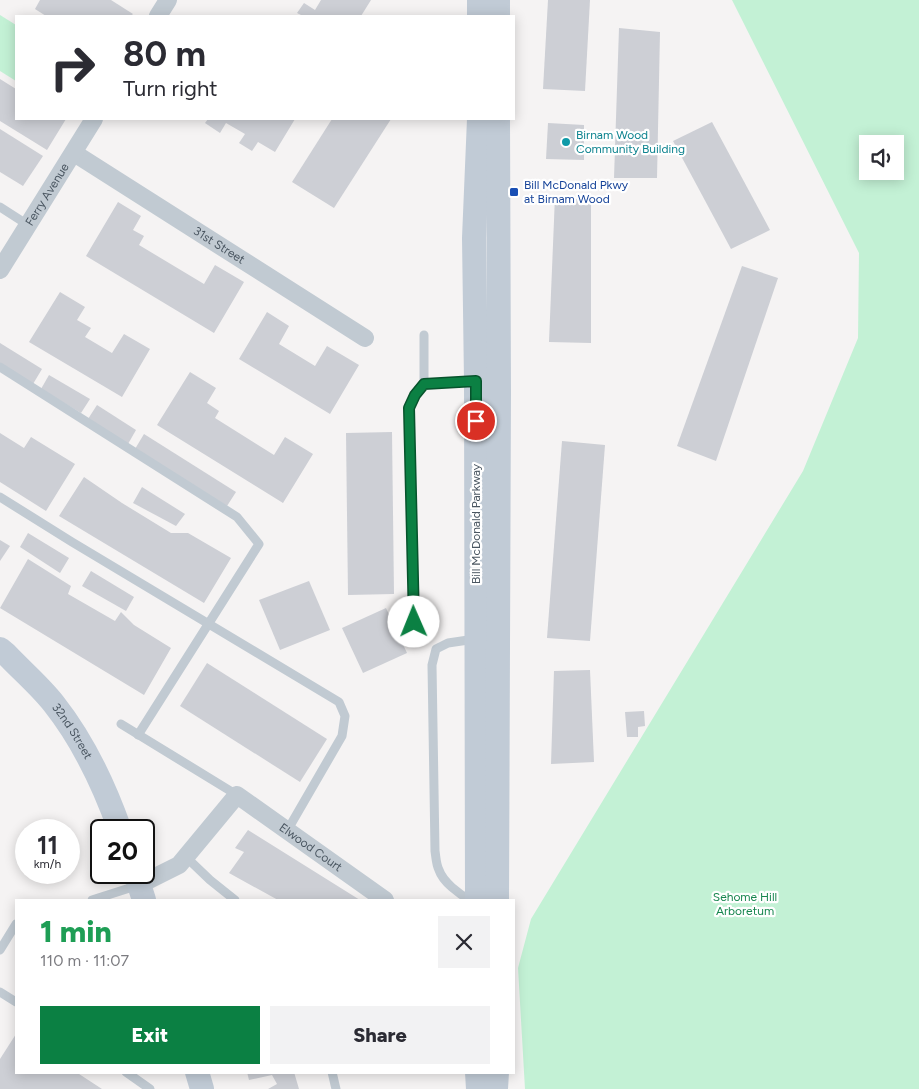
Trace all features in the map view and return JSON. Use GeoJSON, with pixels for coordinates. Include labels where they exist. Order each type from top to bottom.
{"type":"FeatureCollection","features":[{"type":"Feature","properties":{"kind":"main road"},"geometry":{"type":"LineString","coordinates":[[479,0],[479,15]]}},
{"type":"Feature","properties":{"kind":"main road"},"geometry":{"type":"LineString","coordinates":[[498,0],[498,15]]}},
{"type":"Feature","properties":{"kind":"main road","name":"Bill McDonald Parkway"},"geometry":{"type":"LineString","coordinates":[[477,899],[474,238],[479,120]]}},
{"type":"Feature","properties":{"kind":"main road","name":"Bill McDonald Parkway"},"geometry":{"type":"LineString","coordinates":[[497,899],[498,120]]}},
{"type":"Feature","properties":{"kind":"main road","name":"32nd Street"},"geometry":{"type":"LineString","coordinates":[[0,649],[53,703],[76,735],[98,774],[116,819]]}},
{"type":"Feature","properties":{"kind":"main road"},"geometry":{"type":"LineString","coordinates":[[198,1074],[202,1089]]}},
{"type":"Feature","properties":{"kind":"main road"},"geometry":{"type":"LineString","coordinates":[[477,1074],[478,1089]]}},
{"type":"Feature","properties":{"kind":"main road"},"geometry":{"type":"LineString","coordinates":[[496,1074],[496,1089]]}},
{"type":"Feature","properties":{"kind":"street","name":"Ferry Avenue"},"geometry":{"type":"LineString","coordinates":[[0,270],[93,120]]}},
{"type":"Feature","properties":{"kind":"street","name":"31st Street"},"geometry":{"type":"LineString","coordinates":[[74,153],[365,338]]}},
{"type":"Feature","properties":{"kind":"street","name":"Elwood Court"},"geometry":{"type":"LineString","coordinates":[[237,795],[384,899]]}},
{"type":"Feature","properties":{"kind":"street"},"geometry":{"type":"LineString","coordinates":[[139,886],[179,865],[237,795]]}},
{"type":"Feature","properties":{"kind":"lane"},"geometry":{"type":"LineString","coordinates":[[0,207],[28,225]]}},
{"type":"Feature","properties":{"kind":"lane"},"geometry":{"type":"LineString","coordinates":[[414,622],[409,408],[415,395],[424,384],[424,335]]}},
{"type":"Feature","properties":{"kind":"lane"},"geometry":{"type":"LineString","coordinates":[[0,367],[237,518],[260,544],[138,735]]}},
{"type":"Feature","properties":{"kind":"lane"},"geometry":{"type":"LineString","coordinates":[[424,384],[476,381]]}},
{"type":"Feature","properties":{"kind":"lane"},"geometry":{"type":"LineString","coordinates":[[0,497],[340,702],[345,716],[342,736],[287,831]]}},
{"type":"Feature","properties":{"kind":"lane"},"geometry":{"type":"LineString","coordinates":[[468,899],[450,886],[439,872],[435,851],[432,665],[436,649],[448,643],[476,639]]}},
{"type":"Feature","properties":{"kind":"lane"},"geometry":{"type":"LineString","coordinates":[[121,724],[237,795]]}},
{"type":"Feature","properties":{"kind":"lane"},"geometry":{"type":"LineString","coordinates":[[186,857],[234,899]]}},
{"type":"Feature","properties":{"kind":"lane"},"geometry":{"type":"LineString","coordinates":[[95,899],[139,886]]}},
{"type":"Feature","properties":{"kind":"lane"},"geometry":{"type":"LineString","coordinates":[[0,950],[15,926]]}},
{"type":"Feature","properties":{"kind":"lane"},"geometry":{"type":"LineString","coordinates":[[0,992],[15,1001]]}},
{"type":"Feature","properties":{"kind":"lane"},"geometry":{"type":"LineString","coordinates":[[129,1074],[150,1089]]}},
{"type":"Feature","properties":{"kind":"lane"},"geometry":{"type":"LineString","coordinates":[[332,1074],[336,1089]]}},
{"type":"Feature","properties":{"kind":"green space","name":"Sehome Hill Arboretum"},"geometry":{"type":"Polygon","coordinates":[[[732,0],[919,0],[919,1089],[525,1089],[518,968],[531,919],[803,471],[858,338],[859,253],[732,0]]]}},
{"type":"Feature","properties":{"kind":"green space"},"geometry":{"type":"Polygon","coordinates":[[[0,15],[15,24],[15,80],[0,71],[0,15]]]}},
{"type":"Feature","properties":{"kind":"building"},"geometry":{"type":"Polygon","coordinates":[[[40,0],[111,0],[133,14],[44,15],[35,9],[40,0]]]}},
{"type":"Feature","properties":{"kind":"building"},"geometry":{"type":"Polygon","coordinates":[[[321,0],[371,0],[362,15],[301,15],[297,13],[304,3],[315,10],[321,0]]]}},
{"type":"Feature","properties":{"kind":"building"},"geometry":{"type":"Polygon","coordinates":[[[548,0],[590,0],[585,91],[543,89],[548,0]]]}},
{"type":"Feature","properties":{"kind":"building"},"geometry":{"type":"Polygon","coordinates":[[[619,28],[660,32],[657,178],[614,178],[619,28]]]}},
{"type":"Feature","properties":{"kind":"building"},"geometry":{"type":"Polygon","coordinates":[[[0,79],[15,88],[15,120],[65,120],[47,150],[0,121],[0,79]]]}},
{"type":"Feature","properties":{"kind":"building"},"geometry":{"type":"Polygon","coordinates":[[[207,120],[294,120],[275,152],[258,142],[252,151],[239,143],[245,134],[226,123],[220,133],[205,123],[207,120]]]}},
{"type":"Feature","properties":{"kind":"building"},"geometry":{"type":"Polygon","coordinates":[[[331,120],[390,120],[334,208],[292,182],[331,120]]]}},
{"type":"Feature","properties":{"kind":"building"},"geometry":{"type":"Polygon","coordinates":[[[712,122],[770,230],[731,249],[673,141],[712,122]]]}},
{"type":"Feature","properties":{"kind":"building","name":"Birnam Wood Community Building"},"geometry":{"type":"Polygon","coordinates":[[[548,123],[584,125],[584,160],[546,159],[548,123]]]}},
{"type":"Feature","properties":{"kind":"building"},"geometry":{"type":"Polygon","coordinates":[[[0,129],[43,156],[23,186],[0,172],[0,129]]]}},
{"type":"Feature","properties":{"kind":"building"},"geometry":{"type":"Polygon","coordinates":[[[555,196],[591,201],[591,343],[549,342],[555,196]]]}},
{"type":"Feature","properties":{"kind":"building"},"geometry":{"type":"Polygon","coordinates":[[[118,202],[141,216],[133,230],[144,236],[139,245],[204,284],[215,265],[244,282],[214,333],[86,256],[118,202]]]}},
{"type":"Feature","properties":{"kind":"building"},"geometry":{"type":"Polygon","coordinates":[[[742,266],[778,278],[716,461],[677,446],[742,266]]]}},
{"type":"Feature","properties":{"kind":"building"},"geometry":{"type":"Polygon","coordinates":[[[60,292],[85,307],[77,320],[91,328],[85,337],[112,353],[124,334],[150,349],[122,397],[29,342],[60,292]]]}},
{"type":"Feature","properties":{"kind":"building"},"geometry":{"type":"Polygon","coordinates":[[[267,312],[289,326],[279,344],[315,366],[327,346],[359,365],[330,414],[239,359],[267,312]]]}},
{"type":"Feature","properties":{"kind":"building"},"geometry":{"type":"Polygon","coordinates":[[[0,343],[42,369],[33,384],[0,364],[0,343]]]}},
{"type":"Feature","properties":{"kind":"building"},"geometry":{"type":"Polygon","coordinates":[[[190,372],[216,388],[207,403],[219,411],[215,418],[274,455],[285,437],[313,454],[283,503],[157,425],[190,372]]]}},
{"type":"Feature","properties":{"kind":"building"},"geometry":{"type":"Polygon","coordinates":[[[49,375],[90,399],[81,413],[41,389],[49,375]]]}},
{"type":"Feature","properties":{"kind":"building"},"geometry":{"type":"Polygon","coordinates":[[[97,405],[136,430],[128,444],[88,419],[97,405]]]}},
{"type":"Feature","properties":{"kind":"building"},"geometry":{"type":"Polygon","coordinates":[[[392,432],[394,594],[348,595],[346,433],[392,432]]]}},
{"type":"Feature","properties":{"kind":"building"},"geometry":{"type":"Polygon","coordinates":[[[0,433],[24,448],[31,437],[75,464],[46,511],[0,482],[0,433]]]}},
{"type":"Feature","properties":{"kind":"building"},"geometry":{"type":"Polygon","coordinates":[[[144,434],[236,492],[227,506],[135,449],[144,434]]]}},
{"type":"Feature","properties":{"kind":"building"},"geometry":{"type":"Polygon","coordinates":[[[562,441],[605,445],[590,641],[547,638],[562,441]]]}},
{"type":"Feature","properties":{"kind":"building"},"geometry":{"type":"Polygon","coordinates":[[[84,477],[171,533],[188,533],[231,558],[204,603],[59,516],[84,477]]]}},
{"type":"Feature","properties":{"kind":"building"},"geometry":{"type":"Polygon","coordinates":[[[142,487],[185,514],[176,526],[133,503],[142,487]]]}},
{"type":"Feature","properties":{"kind":"building"},"geometry":{"type":"Polygon","coordinates":[[[28,533],[69,558],[60,573],[20,547],[28,533]]]}},
{"type":"Feature","properties":{"kind":"building"},"geometry":{"type":"Polygon","coordinates":[[[0,540],[10,546],[0,561],[0,540]]]}},
{"type":"Feature","properties":{"kind":"building"},"geometry":{"type":"Polygon","coordinates":[[[28,559],[71,586],[68,594],[115,621],[121,612],[134,625],[171,648],[144,695],[0,608],[28,559]]]}},
{"type":"Feature","properties":{"kind":"building"},"geometry":{"type":"Polygon","coordinates":[[[91,571],[134,597],[126,611],[82,586],[91,571]]]}},
{"type":"Feature","properties":{"kind":"building"},"geometry":{"type":"Polygon","coordinates":[[[309,581],[330,630],[280,650],[259,600],[309,581]]]}},
{"type":"Feature","properties":{"kind":"building"},"geometry":{"type":"Polygon","coordinates":[[[386,608],[407,653],[363,673],[342,628],[386,608]]]}},
{"type":"Feature","properties":{"kind":"building"},"geometry":{"type":"Polygon","coordinates":[[[207,663],[327,739],[300,782],[180,706],[207,663]]]}},
{"type":"Feature","properties":{"kind":"building"},"geometry":{"type":"Polygon","coordinates":[[[590,670],[594,762],[551,764],[554,671],[590,670]]]}},
{"type":"Feature","properties":{"kind":"building"},"geometry":{"type":"Polygon","coordinates":[[[644,711],[645,726],[638,727],[638,737],[627,737],[625,712],[644,711]]]}},
{"type":"Feature","properties":{"kind":"building"},"geometry":{"type":"Polygon","coordinates":[[[248,830],[358,899],[276,899],[229,873],[244,852],[235,848],[248,830]]]}},
{"type":"Feature","properties":{"kind":"building"},"geometry":{"type":"Polygon","coordinates":[[[15,1036],[15,1074],[79,1074],[102,1089],[0,1089],[0,1059],[15,1036]]]}},
{"type":"Feature","properties":{"kind":"building"},"geometry":{"type":"Polygon","coordinates":[[[248,1074],[295,1074],[299,1089],[268,1089],[277,1084],[272,1075],[249,1080],[248,1074]]]}},
{"type":"Feature","properties":{"kind":"place","name":"Birnam Wood Community Building"},"geometry":{"type":"Point","coordinates":[566,142]}},
{"type":"Feature","properties":{"kind":"place","name":"Bill McDonald Pkwy at Birnam Wood"},"geometry":{"type":"Point","coordinates":[514,192]}},
{"type":"Feature","properties":{"kind":"route"},"geometry":{"type":"LineString","coordinates":[[414,622],[409,408],[415,395],[424,384],[476,381],[476,421]]}}]}
